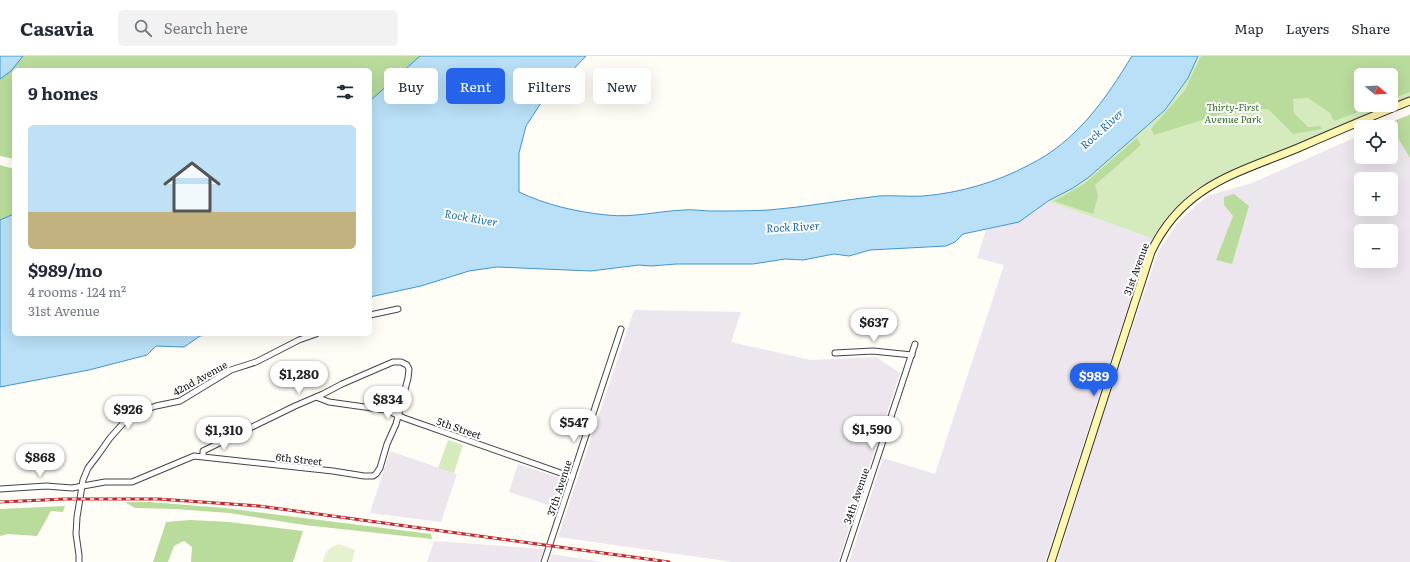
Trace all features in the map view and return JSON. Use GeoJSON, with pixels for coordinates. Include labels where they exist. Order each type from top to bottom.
{"type":"FeatureCollection","features":[{"type":"Feature","properties":{"kind":"street","name":"31st Avenue"},"geometry":{"type":"LineString","coordinates":[[1050,562],[1147,263],[1158,239],[1175,215],[1186,203],[1201,192],[1229,176],[1410,101]]}},
{"type":"Feature","properties":{"kind":"street"},"geometry":{"type":"LineString","coordinates":[[372,315],[398,309]]}},
{"type":"Feature","properties":{"kind":"street","name":"37th Avenue"},"geometry":{"type":"LineString","coordinates":[[544,562],[621,329]]}},
{"type":"Feature","properties":{"kind":"street","name":"42nd Avenue"},"geometry":{"type":"LineString","coordinates":[[79,562],[76,534],[83,480],[88,468],[117,429],[131,416],[156,406],[180,401],[231,370],[256,362],[299,340],[310,336]]}},
{"type":"Feature","properties":{"kind":"street","name":"34th Avenue"},"geometry":{"type":"LineString","coordinates":[[843,562],[915,344]]}},
{"type":"Feature","properties":{"kind":"street"},"geometry":{"type":"LineString","coordinates":[[835,353],[873,351],[912,355]]}},
{"type":"Feature","properties":{"kind":"street"},"geometry":{"type":"LineString","coordinates":[[203,456],[203,451],[295,406],[393,362],[401,362],[407,365],[409,369],[399,415]]}},
{"type":"Feature","properties":{"kind":"street","name":"5th Street"},"geometry":{"type":"LineString","coordinates":[[316,397],[329,402],[386,410],[572,477]]}},
{"type":"Feature","properties":{"kind":"street","name":"6th Street"},"geometry":{"type":"LineString","coordinates":[[0,489],[46,486],[72,488],[105,482],[132,482],[186,458],[194,456],[370,476],[376,474],[380,468],[385,449],[399,415]]}},
{"type":"Feature","properties":{"kind":"shaded area"},"geometry":{"type":"Polygon","coordinates":[[[1410,114],[1410,562],[1057,562],[1097,432],[1158,252],[1177,223],[1207,196],[1252,183],[1354,138],[1354,164],[1398,164],[1398,120],[1396,120],[1410,114]]]}},
{"type":"Feature","properties":{"kind":"shaded area"},"geometry":{"type":"Polygon","coordinates":[[[1048,201],[1153,239],[1143,261],[1045,562],[849,562],[883,458],[935,474],[1004,265],[977,258],[986,230],[1019,222],[1048,201]]]}},
{"type":"Feature","properties":{"kind":"shaded area"},"geometry":{"type":"Polygon","coordinates":[[[634,310],[741,312],[731,342],[811,360],[876,357],[900,373],[838,562],[733,562],[558,537],[634,310]]]}},
{"type":"Feature","properties":{"kind":"shaded area"},"geometry":{"type":"Polygon","coordinates":[[[390,451],[457,474],[441,522],[370,513],[390,451]]]}},
{"type":"Feature","properties":{"kind":"shaded area"},"geometry":{"type":"Polygon","coordinates":[[[518,464],[566,480],[557,508],[509,492],[518,464]]]}},
{"type":"Feature","properties":{"kind":"shaded area"},"geometry":{"type":"Polygon","coordinates":[[[434,541],[544,549],[539,562],[427,562],[434,541]]]}},
{"type":"Feature","properties":{"kind":"shaded area"},"geometry":{"type":"Polygon","coordinates":[[[551,554],[602,562],[549,562],[551,554]]]}},
{"type":"Feature","properties":{"kind":"green space"},"geometry":{"type":"Polygon","coordinates":[[[23,56],[420,56],[407,68],[384,68],[384,88],[372,99],[372,68],[13,68],[23,56]]]}},
{"type":"Feature","properties":{"kind":"green space","name":"Thirty-First Avenue Park"},"geometry":{"type":"Polygon","coordinates":[[[1198,56],[1410,56],[1410,97],[1398,102],[1398,68],[1354,68],[1354,112],[1375,112],[1196,189],[1168,216],[1153,239],[1048,201],[1073,188],[1089,177],[1165,110],[1188,78],[1198,56]]]}},
{"type":"Feature","properties":{"kind":"green space"},"geometry":{"type":"Polygon","coordinates":[[[1201,56],[1410,56],[1410,92],[1398,96],[1398,68],[1354,68],[1354,112],[1358,112],[1334,121],[1330,113],[1308,98],[1293,99],[1294,113],[1308,127],[1320,126],[1322,129],[1293,134],[1268,109],[1228,112],[1154,135],[1151,129],[1185,90],[1201,56]]]}},
{"type":"Feature","properties":{"kind":"green space"},"geometry":{"type":"Polygon","coordinates":[[[12,70],[12,159],[0,156],[0,79],[12,70]]]}},
{"type":"Feature","properties":{"kind":"green space"},"geometry":{"type":"Polygon","coordinates":[[[1410,115],[1410,158],[1398,138],[1398,120],[1397,120],[1410,115]]]}},
{"type":"Feature","properties":{"kind":"green space"},"geometry":{"type":"Polygon","coordinates":[[[1137,138],[1141,145],[1095,185],[1098,196],[1093,214],[1054,201],[1084,184],[1137,138]]]}},
{"type":"Feature","properties":{"kind":"green space"},"geometry":{"type":"Polygon","coordinates":[[[0,165],[12,168],[12,215],[0,220],[0,165]]]}},
{"type":"Feature","properties":{"kind":"green space"},"geometry":{"type":"Polygon","coordinates":[[[1234,194],[1249,206],[1232,264],[1216,260],[1233,216],[1224,205],[1224,197],[1234,194]]]}},
{"type":"Feature","properties":{"kind":"green space"},"geometry":{"type":"Polygon","coordinates":[[[448,440],[463,445],[454,473],[438,468],[448,440]]]}},
{"type":"Feature","properties":{"kind":"green space"},"geometry":{"type":"Polygon","coordinates":[[[125,502],[149,502],[225,508],[431,534],[432,539],[304,525],[229,513],[135,508],[125,502]]]}},
{"type":"Feature","properties":{"kind":"green space"},"geometry":{"type":"Polygon","coordinates":[[[65,506],[63,512],[51,511],[37,536],[8,534],[0,536],[0,509],[65,506]]]}},
{"type":"Feature","properties":{"kind":"green space"},"geometry":{"type":"Polygon","coordinates":[[[190,520],[229,522],[303,531],[293,562],[191,562],[192,547],[184,541],[174,546],[168,562],[153,562],[166,522],[190,520]]]}},
{"type":"Feature","properties":{"kind":"green space"},"geometry":{"type":"Polygon","coordinates":[[[339,544],[355,550],[352,562],[323,562],[328,550],[339,544]]]}},
{"type":"Feature","properties":{"kind":"water"},"geometry":{"type":"Polygon","coordinates":[[[0,56],[23,56],[11,71],[0,79],[0,56]]]}},
{"type":"Feature","properties":{"kind":"water","name":"Rock River"},"geometry":{"type":"Polygon","coordinates":[[[420,56],[586,56],[575,68],[513,68],[513,104],[540,104],[526,126],[519,153],[519,192],[540,201],[562,207],[584,212],[617,216],[687,210],[769,210],[879,196],[937,195],[978,186],[1004,177],[1029,165],[1062,144],[1076,132],[1100,103],[1132,56],[1198,56],[1188,78],[1165,110],[1089,177],[1073,188],[1048,201],[1019,222],[963,234],[955,242],[946,246],[870,250],[849,256],[834,254],[803,260],[785,259],[753,264],[639,265],[591,271],[497,267],[469,271],[421,286],[372,297],[372,99],[384,88],[384,104],[438,104],[438,68],[407,68],[420,56]]]}},
{"type":"Feature","properties":{"kind":"water"},"geometry":{"type":"Polygon","coordinates":[[[12,215],[12,336],[200,336],[184,347],[156,346],[147,355],[89,370],[0,387],[0,220],[12,215]]]}},
{"type":"Feature","properties":{"kind":"railway"},"geometry":{"type":"LineString","coordinates":[[0,502],[65,499],[158,499],[259,506],[669,562]]}}]}
